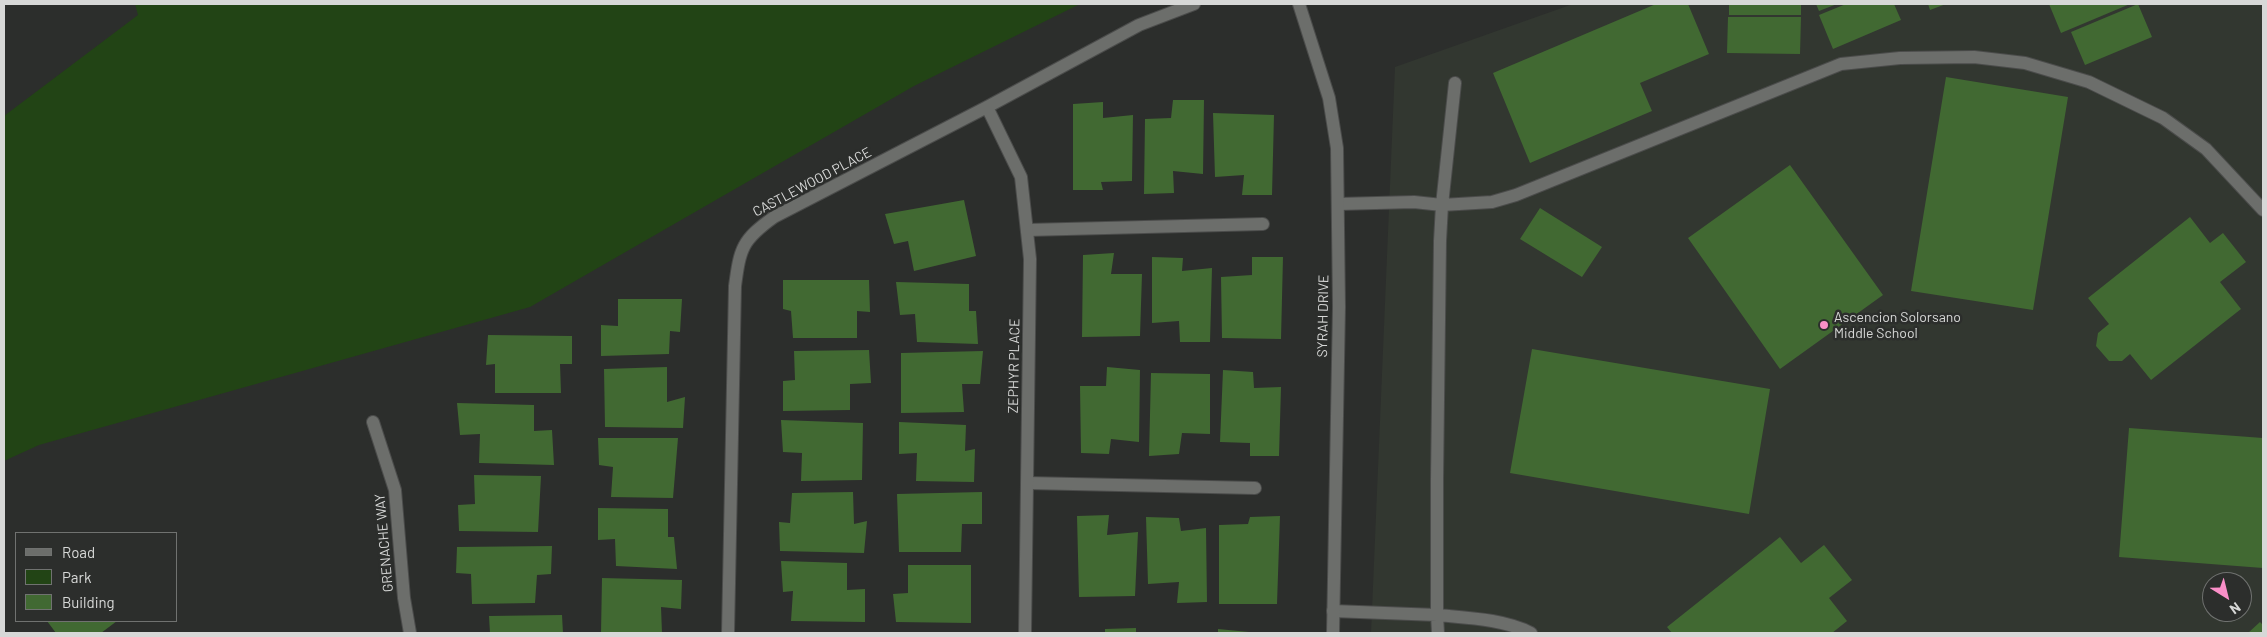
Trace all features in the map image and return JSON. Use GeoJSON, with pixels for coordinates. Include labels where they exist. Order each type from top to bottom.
{"type":"FeatureCollection","features":[{"type":"Feature","properties":{"kind":"street","name":"CASTLEWOOD PLACE"},"geometry":{"type":"LineString","coordinates":[[728,633],[734,286],[739,253],[752,232],[774,217],[987,107],[1139,25],[1194,4]]}},
{"type":"Feature","properties":{"kind":"street","name":"SYRAH DRIVE"},"geometry":{"type":"LineString","coordinates":[[1299,4],[1329,98],[1337,148],[1339,308],[1333,633]]}},
{"type":"Feature","properties":{"kind":"street"},"geometry":{"type":"LineString","coordinates":[[1338,204],[1492,202],[1516,195],[1840,64],[1900,58],[1974,57],[2025,64],[2089,82],[2163,118],[2206,149],[2263,210]]}},
{"type":"Feature","properties":{"kind":"street"},"geometry":{"type":"LineString","coordinates":[[1438,633],[1436,480],[1442,204],[1455,83]]}},
{"type":"Feature","properties":{"kind":"street","name":"ZEPHYR PLACE"},"geometry":{"type":"LineString","coordinates":[[987,107],[1021,177],[1030,258],[1025,633]]}},
{"type":"Feature","properties":{"kind":"street"},"geometry":{"type":"LineString","coordinates":[[1026,230],[1263,224]]}},
{"type":"Feature","properties":{"kind":"street","name":"GRENACHE WAY"},"geometry":{"type":"LineString","coordinates":[[372,422],[395,490],[404,598],[410,633]]}},
{"type":"Feature","properties":{"kind":"street"},"geometry":{"type":"LineString","coordinates":[[1027,483],[1255,488]]}},
{"type":"Feature","properties":{"kind":"street"},"geometry":{"type":"LineString","coordinates":[[1333,611],[1437,615],[1519,627],[1531,633]]}},
{"type":"Feature","properties":{"kind":"shaded area","name":"Ascencion Solorsano Middle School"},"geometry":{"type":"Polygon","coordinates":[[[1573,4],[2263,4],[2263,633],[1371,633],[1395,67],[1573,4]]]}},
{"type":"Feature","properties":{"kind":"green space"},"geometry":{"type":"Polygon","coordinates":[[[135,4],[1080,4],[914,86],[530,307],[39,445],[4,461],[4,116],[138,15],[135,4]]]}},
{"type":"Feature","properties":{"kind":"building"},"geometry":{"type":"Polygon","coordinates":[[[1656,4],[1688,4],[1709,54],[1640,83],[1652,111],[1530,163],[1493,73],[1656,4]]]}},
{"type":"Feature","properties":{"kind":"building"},"geometry":{"type":"Polygon","coordinates":[[[1729,4],[1801,4],[1801,15],[1729,15],[1729,4]]]}},
{"type":"Feature","properties":{"kind":"building"},"geometry":{"type":"Polygon","coordinates":[[[1816,4],[1837,4],[1819,11],[1816,4]]]}},
{"type":"Feature","properties":{"kind":"building"},"geometry":{"type":"Polygon","coordinates":[[[1846,4],[1894,4],[1901,20],[1833,49],[1819,15],[1846,4]]]}},
{"type":"Feature","properties":{"kind":"building"},"geometry":{"type":"Polygon","coordinates":[[[1928,4],[1946,4],[1930,10],[1928,4]]]}},
{"type":"Feature","properties":{"kind":"building"},"geometry":{"type":"Polygon","coordinates":[[[2049,4],[2130,4],[2061,33],[2049,4]]]}},
{"type":"Feature","properties":{"kind":"building"},"geometry":{"type":"Polygon","coordinates":[[[2138,4],[2152,37],[2085,65],[2071,32],[2138,4]]]}},
{"type":"Feature","properties":{"kind":"building"},"geometry":{"type":"Polygon","coordinates":[[[1728,17],[1801,17],[1800,54],[1727,53],[1728,17]]]}},
{"type":"Feature","properties":{"kind":"building"},"geometry":{"type":"Polygon","coordinates":[[[1946,77],[2068,97],[2033,310],[1911,291],[1946,77]]]}},
{"type":"Feature","properties":{"kind":"building"},"geometry":{"type":"Polygon","coordinates":[[[1173,100],[1204,100],[1203,174],[1173,171],[1174,193],[1144,194],[1145,119],[1171,118],[1173,100]]]}},
{"type":"Feature","properties":{"kind":"building"},"geometry":{"type":"Polygon","coordinates":[[[1103,102],[1103,118],[1133,115],[1132,181],[1101,182],[1103,190],[1073,190],[1073,104],[1103,102]]]}},
{"type":"Feature","properties":{"kind":"building"},"geometry":{"type":"Polygon","coordinates":[[[1213,113],[1274,115],[1272,195],[1242,195],[1244,175],[1215,177],[1213,113]]]}},
{"type":"Feature","properties":{"kind":"building"},"geometry":{"type":"Polygon","coordinates":[[[1790,165],[1883,295],[1780,369],[1688,238],[1790,165]]]}},
{"type":"Feature","properties":{"kind":"building"},"geometry":{"type":"Polygon","coordinates":[[[964,200],[976,256],[914,271],[908,241],[894,244],[885,214],[964,200]]]}},
{"type":"Feature","properties":{"kind":"building"},"geometry":{"type":"Polygon","coordinates":[[[1540,208],[1602,247],[1582,277],[1520,239],[1540,208]]]}},
{"type":"Feature","properties":{"kind":"building"},"geometry":{"type":"Polygon","coordinates":[[[2190,217],[2210,243],[2223,233],[2246,262],[2220,282],[2241,309],[2151,380],[2130,354],[2122,361],[2109,361],[2096,346],[2098,333],[2109,324],[2088,298],[2190,217]]]}},
{"type":"Feature","properties":{"kind":"building"},"geometry":{"type":"Polygon","coordinates":[[[1114,253],[1111,274],[1142,274],[1140,336],[1082,337],[1083,255],[1114,253]]]}},
{"type":"Feature","properties":{"kind":"building"},"geometry":{"type":"Polygon","coordinates":[[[1152,257],[1183,258],[1182,271],[1212,268],[1210,342],[1180,342],[1179,321],[1152,323],[1152,257]]]}},
{"type":"Feature","properties":{"kind":"building"},"geometry":{"type":"Polygon","coordinates":[[[1252,257],[1283,257],[1281,339],[1222,338],[1221,277],[1252,275],[1252,257]]]}},
{"type":"Feature","properties":{"kind":"building"},"geometry":{"type":"Polygon","coordinates":[[[783,280],[869,280],[870,312],[857,311],[857,338],[793,338],[791,311],[783,309],[783,280]]]}},
{"type":"Feature","properties":{"kind":"building"},"geometry":{"type":"Polygon","coordinates":[[[896,282],[969,284],[969,311],[976,311],[978,344],[917,342],[915,314],[900,315],[896,282]]]}},
{"type":"Feature","properties":{"kind":"building"},"geometry":{"type":"Polygon","coordinates":[[[618,299],[682,299],[680,332],[670,331],[669,354],[601,356],[601,325],[618,326],[618,299]]]}},
{"type":"Feature","properties":{"kind":"building"},"geometry":{"type":"Polygon","coordinates":[[[488,335],[572,336],[572,364],[560,364],[561,393],[495,393],[495,364],[486,365],[488,335]]]}},
{"type":"Feature","properties":{"kind":"building"},"geometry":{"type":"Polygon","coordinates":[[[1532,349],[1770,389],[1749,514],[1510,473],[1532,349]]]}},
{"type":"Feature","properties":{"kind":"building"},"geometry":{"type":"Polygon","coordinates":[[[869,350],[871,383],[850,384],[850,410],[783,411],[783,381],[795,380],[794,351],[869,350]]]}},
{"type":"Feature","properties":{"kind":"building"},"geometry":{"type":"Polygon","coordinates":[[[983,351],[980,384],[962,384],[964,412],[901,413],[901,353],[983,351]]]}},
{"type":"Feature","properties":{"kind":"building"},"geometry":{"type":"Polygon","coordinates":[[[667,367],[667,402],[685,397],[683,428],[605,427],[604,369],[667,367]]]}},
{"type":"Feature","properties":{"kind":"building"},"geometry":{"type":"Polygon","coordinates":[[[1107,367],[1140,370],[1139,442],[1111,439],[1109,454],[1081,453],[1080,386],[1106,386],[1107,367]]]}},
{"type":"Feature","properties":{"kind":"building"},"geometry":{"type":"Polygon","coordinates":[[[1223,370],[1253,372],[1254,388],[1281,387],[1279,456],[1250,456],[1250,443],[1220,442],[1223,370]]]}},
{"type":"Feature","properties":{"kind":"building"},"geometry":{"type":"Polygon","coordinates":[[[1151,373],[1210,374],[1210,434],[1182,433],[1179,454],[1149,456],[1151,373]]]}},
{"type":"Feature","properties":{"kind":"building"},"geometry":{"type":"Polygon","coordinates":[[[457,403],[534,405],[534,431],[552,430],[554,465],[479,463],[480,434],[460,435],[457,403]]]}},
{"type":"Feature","properties":{"kind":"building"},"geometry":{"type":"Polygon","coordinates":[[[781,420],[863,423],[862,480],[801,481],[802,453],[783,452],[781,420]]]}},
{"type":"Feature","properties":{"kind":"building"},"geometry":{"type":"Polygon","coordinates":[[[899,422],[966,425],[965,451],[975,449],[974,482],[916,481],[917,453],[899,454],[899,422]]]}},
{"type":"Feature","properties":{"kind":"building"},"geometry":{"type":"Polygon","coordinates":[[[2129,428],[2263,438],[2263,568],[2119,557],[2129,428]]]}},
{"type":"Feature","properties":{"kind":"building"},"geometry":{"type":"Polygon","coordinates":[[[598,438],[678,438],[673,498],[611,497],[613,467],[599,465],[598,438]]]}},
{"type":"Feature","properties":{"kind":"building"},"geometry":{"type":"Polygon","coordinates":[[[474,475],[541,476],[538,532],[459,531],[458,505],[475,504],[474,475]]]}},
{"type":"Feature","properties":{"kind":"building"},"geometry":{"type":"Polygon","coordinates":[[[853,492],[854,524],[867,521],[864,553],[780,551],[779,522],[790,523],[792,493],[853,492]]]}},
{"type":"Feature","properties":{"kind":"building"},"geometry":{"type":"Polygon","coordinates":[[[982,492],[982,524],[962,524],[961,552],[899,552],[897,494],[982,492]]]}},
{"type":"Feature","properties":{"kind":"building"},"geometry":{"type":"Polygon","coordinates":[[[598,508],[668,509],[668,537],[674,537],[677,569],[616,566],[615,539],[598,540],[598,508]]]}},
{"type":"Feature","properties":{"kind":"building"},"geometry":{"type":"Polygon","coordinates":[[[1109,515],[1107,535],[1138,532],[1135,596],[1079,597],[1077,516],[1109,515]]]}},
{"type":"Feature","properties":{"kind":"building"},"geometry":{"type":"Polygon","coordinates":[[[1280,516],[1277,604],[1219,604],[1219,525],[1248,524],[1250,517],[1280,516]]]}},
{"type":"Feature","properties":{"kind":"building"},"geometry":{"type":"Polygon","coordinates":[[[1146,517],[1179,518],[1181,531],[1206,528],[1207,602],[1177,603],[1179,582],[1148,584],[1146,517]]]}},
{"type":"Feature","properties":{"kind":"building"},"geometry":{"type":"Polygon","coordinates":[[[1780,537],[1801,563],[1824,545],[1852,580],[1829,598],[1847,621],[1832,633],[1672,633],[1667,627],[1780,537]]]}},
{"type":"Feature","properties":{"kind":"building"},"geometry":{"type":"Polygon","coordinates":[[[552,546],[551,574],[537,575],[535,603],[472,604],[471,574],[456,573],[457,547],[552,546]]]}},
{"type":"Feature","properties":{"kind":"building"},"geometry":{"type":"Polygon","coordinates":[[[781,561],[847,563],[847,590],[865,589],[865,622],[791,621],[793,591],[783,592],[781,561]]]}},
{"type":"Feature","properties":{"kind":"building"},"geometry":{"type":"Polygon","coordinates":[[[908,565],[971,565],[971,623],[896,622],[893,594],[908,593],[908,565]]]}},
{"type":"Feature","properties":{"kind":"building"},"geometry":{"type":"Polygon","coordinates":[[[602,578],[682,580],[681,609],[661,607],[662,633],[601,633],[602,578]]]}},
{"type":"Feature","properties":{"kind":"building"},"geometry":{"type":"Polygon","coordinates":[[[562,615],[563,633],[490,633],[489,616],[562,615]]]}},
{"type":"Feature","properties":{"kind":"building"},"geometry":{"type":"Polygon","coordinates":[[[48,622],[116,622],[101,633],[56,633],[48,622]]]}},
{"type":"Feature","properties":{"kind":"building"},"geometry":{"type":"Polygon","coordinates":[[[2260,622],[2263,625],[2263,633],[2248,633],[2260,622]]]}},
{"type":"Feature","properties":{"kind":"building"},"geometry":{"type":"Polygon","coordinates":[[[1136,628],[1136,633],[1105,633],[1105,629],[1136,628]]]}},
{"type":"Feature","properties":{"kind":"building"},"geometry":{"type":"Polygon","coordinates":[[[1218,629],[1249,632],[1249,633],[1218,633],[1218,629]]]}},
{"type":"Feature","properties":{"kind":"place","name":"Ascencion Solorsano Middle School"},"geometry":{"type":"Point","coordinates":[1824,325]}}]}
